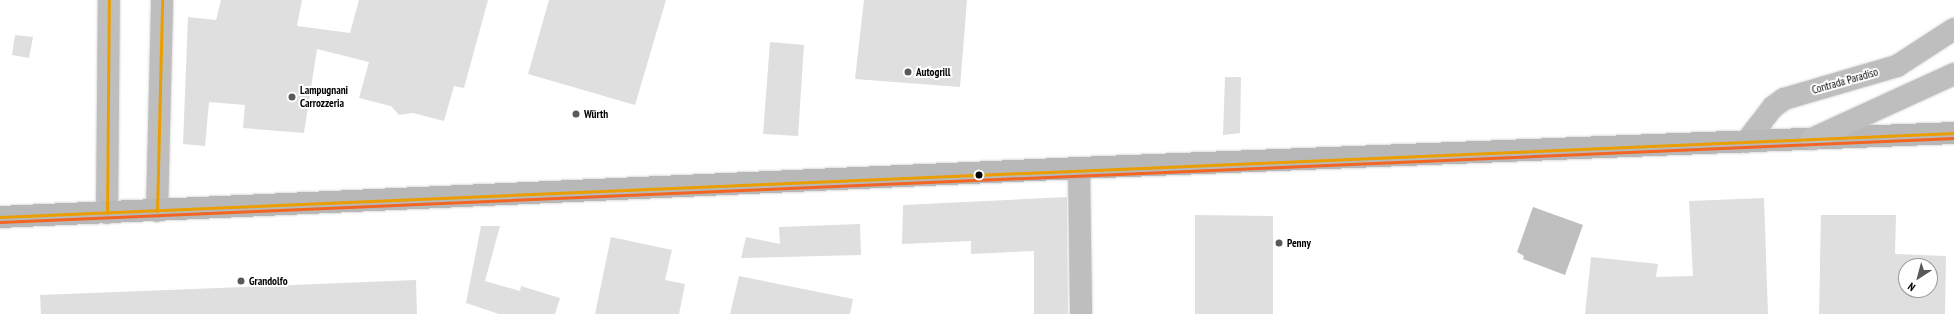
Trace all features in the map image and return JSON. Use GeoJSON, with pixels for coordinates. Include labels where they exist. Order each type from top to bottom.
{"type":"FeatureCollection","features":[{"type":"Feature","properties":{"kind":"main road"},"geometry":{"type":"LineString","coordinates":[[107,213],[109,0]]}},
{"type":"Feature","properties":{"kind":"main road"},"geometry":{"type":"LineString","coordinates":[[157,211],[162,0]]}},
{"type":"Feature","properties":{"kind":"main road","name":"Contrada Paradiso"},"geometry":{"type":"LineString","coordinates":[[1746,142],[1773,107],[1784,99],[1897,66],[1954,30]]}},
{"type":"Feature","properties":{"kind":"main road"},"geometry":{"type":"LineString","coordinates":[[1812,139],[1954,74]]}},
{"type":"Feature","properties":{"kind":"main road"},"geometry":{"type":"LineString","coordinates":[[1080,168],[1081,314]]}},
{"type":"Feature","properties":{"kind":"street"},"geometry":{"type":"LineString","coordinates":[[0,217],[1080,168],[1954,133]]}},
{"type":"Feature","properties":{"kind":"shaded area"},"geometry":{"type":"Polygon","coordinates":[[[1533,207],[1583,225],[1565,275],[1523,259],[1524,256],[1517,252],[1533,207]]]}},
{"type":"Feature","properties":{"kind":"building"},"geometry":{"type":"Polygon","coordinates":[[[221,0],[302,0],[297,26],[350,33],[359,0],[488,0],[464,88],[454,86],[444,121],[413,113],[399,115],[391,106],[359,98],[369,62],[317,49],[304,133],[243,128],[245,105],[209,102],[205,146],[183,144],[188,17],[216,20],[221,0]]]}},
{"type":"Feature","properties":{"kind":"building"},"geometry":{"type":"Polygon","coordinates":[[[549,0],[666,0],[635,105],[528,74],[549,0]]]}},
{"type":"Feature","properties":{"kind":"building"},"geometry":{"type":"Polygon","coordinates":[[[864,0],[967,0],[960,87],[855,79],[864,0]]]}},
{"type":"Feature","properties":{"kind":"building"},"geometry":{"type":"Polygon","coordinates":[[[15,35],[33,37],[29,58],[12,55],[15,35]]]}},
{"type":"Feature","properties":{"kind":"building"},"geometry":{"type":"Polygon","coordinates":[[[770,42],[804,45],[798,136],[763,134],[770,42]]]}},
{"type":"Feature","properties":{"kind":"building"},"geometry":{"type":"Polygon","coordinates":[[[1225,77],[1241,77],[1240,133],[1223,135],[1225,77]]]}},
{"type":"Feature","properties":{"kind":"building"},"geometry":{"type":"Polygon","coordinates":[[[1067,197],[1068,314],[1034,314],[1034,251],[971,254],[971,241],[902,244],[903,205],[1067,197]]]}},
{"type":"Feature","properties":{"kind":"building"},"geometry":{"type":"Polygon","coordinates":[[[1764,198],[1768,314],[1585,314],[1591,257],[1658,264],[1656,277],[1693,276],[1689,201],[1764,198]]]}},
{"type":"Feature","properties":{"kind":"building"},"geometry":{"type":"Polygon","coordinates":[[[1195,215],[1273,216],[1273,314],[1195,314],[1195,215]]]}},
{"type":"Feature","properties":{"kind":"building"},"geometry":{"type":"Polygon","coordinates":[[[1821,215],[1896,215],[1895,254],[1946,256],[1945,314],[1819,314],[1821,215]]]}},
{"type":"Feature","properties":{"kind":"building"},"geometry":{"type":"Polygon","coordinates":[[[860,224],[861,255],[741,258],[746,237],[780,244],[779,227],[860,224]]]}},
{"type":"Feature","properties":{"kind":"building"},"geometry":{"type":"Polygon","coordinates":[[[481,226],[500,226],[485,281],[520,291],[521,286],[560,298],[555,314],[499,314],[466,303],[481,226]]]}},
{"type":"Feature","properties":{"kind":"building"},"geometry":{"type":"Polygon","coordinates":[[[611,237],[672,250],[665,280],[685,284],[679,314],[595,314],[611,237]]]}},
{"type":"Feature","properties":{"kind":"building"},"geometry":{"type":"Polygon","coordinates":[[[739,276],[853,299],[850,314],[730,314],[739,276]]]}},
{"type":"Feature","properties":{"kind":"building"},"geometry":{"type":"Polygon","coordinates":[[[416,280],[417,314],[41,314],[40,295],[416,280]]]}},
{"type":"Feature","properties":{"kind":"transit line"},"geometry":{"type":"LineString","coordinates":[[107,213],[109,0]]}},
{"type":"Feature","properties":{"kind":"transit line"},"geometry":{"type":"LineString","coordinates":[[157,211],[162,0]]}},
{"type":"Feature","properties":{"kind":"transit line"},"geometry":{"type":"LineString","coordinates":[[0,217],[1954,133]]}},
{"type":"Feature","properties":{"kind":"transit line"},"geometry":{"type":"LineString","coordinates":[[0,222],[1954,138]]}},
{"type":"Feature","properties":{"kind":"place","name":"Autogrill"},"geometry":{"type":"Point","coordinates":[908,72]}},
{"type":"Feature","properties":{"kind":"place","name":"Lampugnani Carrozzeria"},"geometry":{"type":"Point","coordinates":[292,97]}},
{"type":"Feature","properties":{"kind":"place","name":"Würth"},"geometry":{"type":"Point","coordinates":[576,114]}},
{"type":"Feature","properties":{"kind":"place","name":"Penny"},"geometry":{"type":"Point","coordinates":[1279,243]}},
{"type":"Feature","properties":{"kind":"place","name":"Grandolfo"},"geometry":{"type":"Point","coordinates":[241,281]}}]}
